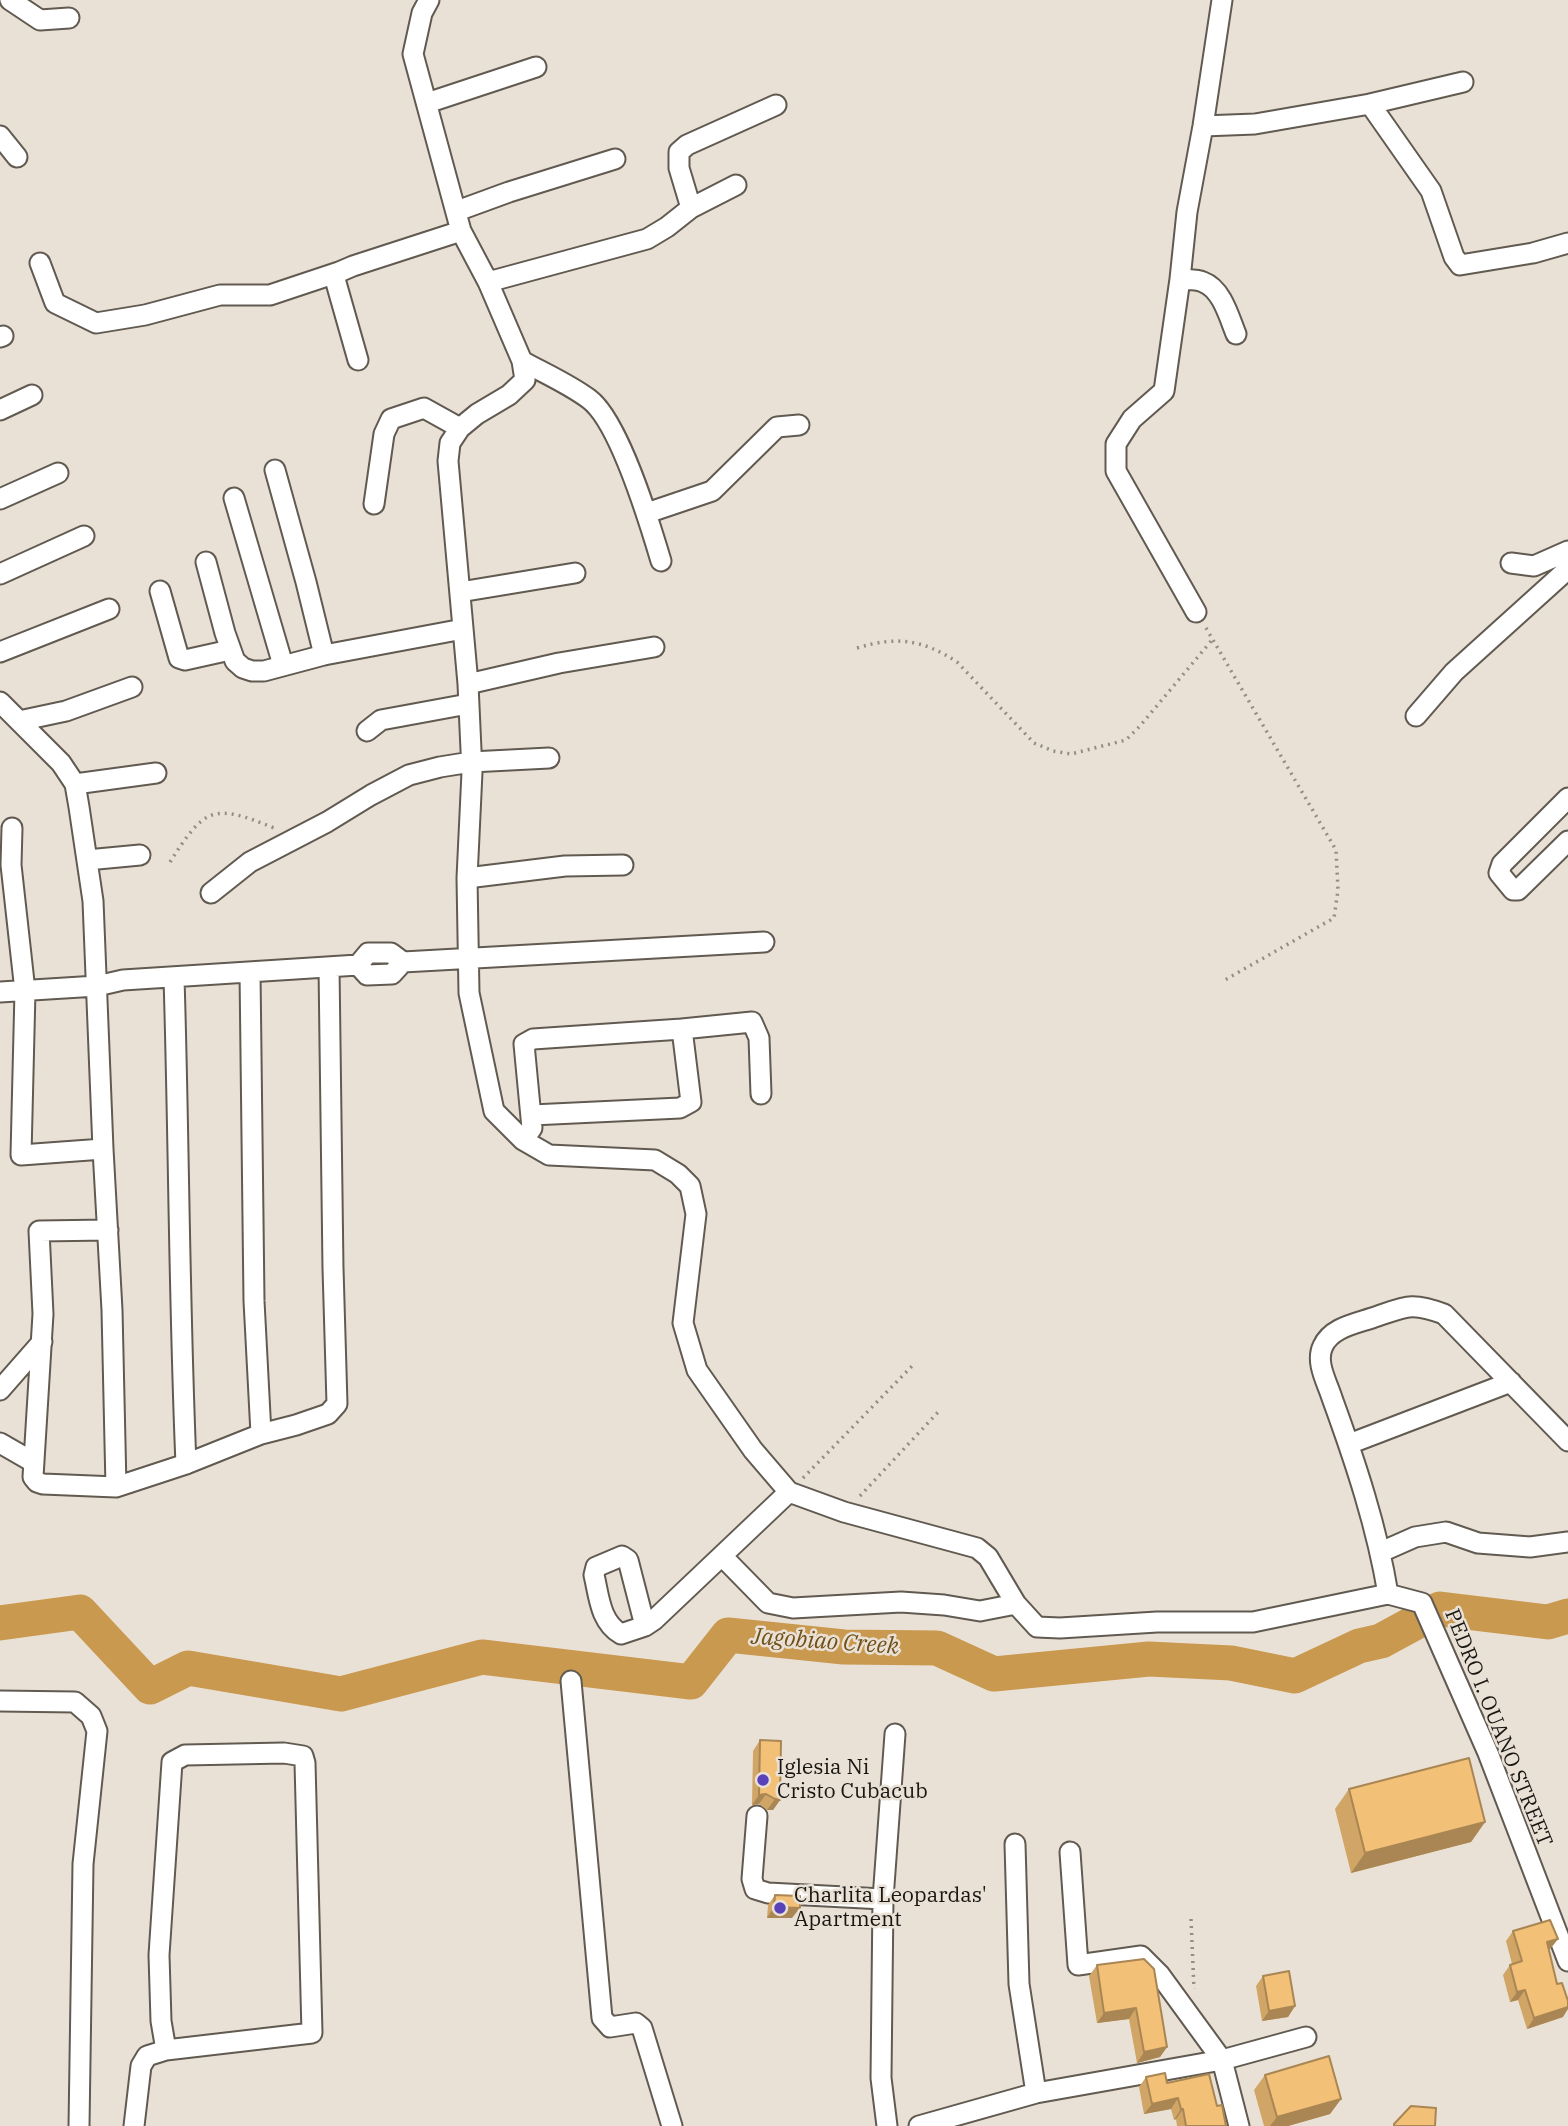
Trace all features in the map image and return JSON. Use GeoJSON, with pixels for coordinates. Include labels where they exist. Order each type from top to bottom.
{"type":"FeatureCollection","features":[{"type":"Feature","properties":{"kind":"street"},"geometry":{"type":"LineString","coordinates":[[10,0],[40,20],[69,18]]}},
{"type":"Feature","properties":{"kind":"street"},"geometry":{"type":"LineString","coordinates":[[429,0],[422,13],[413,54],[461,231],[488,282],[523,361],[525,380],[509,395],[477,414],[460,428],[450,443],[448,461],[468,684],[471,762],[467,878],[469,993],[495,1111],[523,1140],[549,1155],[655,1160],[678,1174],[690,1186],[696,1214],[683,1323],[697,1370],[753,1450],[789,1492],[844,1512]]}},
{"type":"Feature","properties":{"kind":"street"},"geometry":{"type":"LineString","coordinates":[[1196,612],[1116,471],[1116,444],[1132,419],[1164,391],[1187,212],[1222,0]]}},
{"type":"Feature","properties":{"kind":"street"},"geometry":{"type":"LineString","coordinates":[[427,103],[537,67]]}},
{"type":"Feature","properties":{"kind":"street"},"geometry":{"type":"LineString","coordinates":[[1203,126],[1255,124],[1370,104],[1463,82]]}},
{"type":"Feature","properties":{"kind":"street"},"geometry":{"type":"LineString","coordinates":[[1370,104],[1431,191],[1454,257],[1460,265],[1532,253],[1568,243]]}},
{"type":"Feature","properties":{"kind":"street"},"geometry":{"type":"LineString","coordinates":[[691,208],[680,168],[679,152],[687,145],[776,105]]}},
{"type":"Feature","properties":{"kind":"street"},"geometry":{"type":"LineString","coordinates":[[0,136],[17,157]]}},
{"type":"Feature","properties":{"kind":"street"},"geometry":{"type":"LineString","coordinates":[[457,211],[615,159]]}},
{"type":"Feature","properties":{"kind":"street"},"geometry":{"type":"LineString","coordinates":[[488,282],[647,239],[691,208],[736,185]]}},
{"type":"Feature","properties":{"kind":"street"},"geometry":{"type":"LineString","coordinates":[[40,263],[55,303],[96,323],[145,316],[220,295],[270,295],[461,231]]}},
{"type":"Feature","properties":{"kind":"street"},"geometry":{"type":"LineString","coordinates":[[338,272],[335,279],[358,360]]}},
{"type":"Feature","properties":{"kind":"street"},"geometry":{"type":"LineString","coordinates":[[1180,279],[1201,281],[1213,287],[1222,300],[1236,334]]}},
{"type":"Feature","properties":{"kind":"street"},"geometry":{"type":"LineString","coordinates":[[523,361],[580,393],[597,407],[616,439],[647,513],[661,561]]}},
{"type":"Feature","properties":{"kind":"street"},"geometry":{"type":"LineString","coordinates":[[0,410],[32,395]]}},
{"type":"Feature","properties":{"kind":"street"},"geometry":{"type":"LineString","coordinates":[[374,504],[384,434],[391,419],[424,408],[460,428]]}},
{"type":"Feature","properties":{"kind":"street"},"geometry":{"type":"LineString","coordinates":[[647,513],[712,491],[778,427],[799,425]]}},
{"type":"Feature","properties":{"kind":"street"},"geometry":{"type":"LineString","coordinates":[[275,471],[324,655]]}},
{"type":"Feature","properties":{"kind":"street"},"geometry":{"type":"LineString","coordinates":[[0,499],[58,473]]}},
{"type":"Feature","properties":{"kind":"street"},"geometry":{"type":"LineString","coordinates":[[234,498],[283,665]]}},
{"type":"Feature","properties":{"kind":"street"},"geometry":{"type":"LineString","coordinates":[[0,574],[84,536]]}},
{"type":"Feature","properties":{"kind":"street"},"geometry":{"type":"LineString","coordinates":[[1511,563],[1534,566],[1568,551]]}},
{"type":"Feature","properties":{"kind":"street"},"geometry":{"type":"LineString","coordinates":[[205,562],[230,650],[234,661],[243,668],[264,671],[324,655],[463,629]]}},
{"type":"Feature","properties":{"kind":"street"},"geometry":{"type":"LineString","coordinates":[[1416,716],[1454,672],[1568,569]]}},
{"type":"Feature","properties":{"kind":"street"},"geometry":{"type":"LineString","coordinates":[[460,592],[575,573]]}},
{"type":"Feature","properties":{"kind":"street"},"geometry":{"type":"LineString","coordinates":[[160,591],[180,658],[185,660],[230,650]]}},
{"type":"Feature","properties":{"kind":"street"},"geometry":{"type":"LineString","coordinates":[[0,652],[109,609]]}},
{"type":"Feature","properties":{"kind":"street"},"geometry":{"type":"LineString","coordinates":[[468,684],[559,663],[653,647]]}},
{"type":"Feature","properties":{"kind":"street"},"geometry":{"type":"LineString","coordinates":[[19,721],[66,711],[132,687]]}},
{"type":"Feature","properties":{"kind":"street"},"geometry":{"type":"LineString","coordinates":[[0,702],[61,763],[75,784],[87,860],[93,901],[112,1310],[116,1487]]}},
{"type":"Feature","properties":{"kind":"street"},"geometry":{"type":"LineString","coordinates":[[367,731],[381,720],[468,704]]}},
{"type":"Feature","properties":{"kind":"street"},"geometry":{"type":"LineString","coordinates":[[211,893],[250,862],[303,836],[409,775],[440,766],[471,762],[549,758]]}},
{"type":"Feature","properties":{"kind":"street"},"geometry":{"type":"LineString","coordinates":[[75,784],[156,773]]}},
{"type":"Feature","properties":{"kind":"street"},"geometry":{"type":"LineString","coordinates":[[1568,798],[1502,864],[1499,873],[1513,890],[1518,890],[1568,841]]}},
{"type":"Feature","properties":{"kind":"street"},"geometry":{"type":"LineString","coordinates":[[12,828],[11,865],[25,991],[21,1155],[103,1149]]}},
{"type":"Feature","properties":{"kind":"street"},"geometry":{"type":"LineString","coordinates":[[87,860],[140,855]]}},
{"type":"Feature","properties":{"kind":"street"},"geometry":{"type":"LineString","coordinates":[[467,878],[565,866],[624,865]]}},
{"type":"Feature","properties":{"kind":"street"},"geometry":{"type":"LineString","coordinates":[[0,992],[97,986],[123,980],[358,965],[368,954],[391,953],[403,962],[764,942]]}},
{"type":"Feature","properties":{"kind":"street"},"geometry":{"type":"LineString","coordinates":[[107,1230],[39,1231],[43,1314],[33,1462],[33,1477],[37,1482],[116,1487],[186,1464],[261,1434],[328,1414],[337,1404],[332,1268],[329,967]]}},
{"type":"Feature","properties":{"kind":"street"},"geometry":{"type":"LineString","coordinates":[[250,972],[254,1301],[261,1434]]}},
{"type":"Feature","properties":{"kind":"street"},"geometry":{"type":"LineString","coordinates":[[174,978],[186,1464]]}},
{"type":"Feature","properties":{"kind":"street"},"geometry":{"type":"LineString","coordinates":[[523,1140],[532,1128],[524,1044],[533,1039],[752,1022],[759,1038],[761,1094]]}},
{"type":"Feature","properties":{"kind":"street"},"geometry":{"type":"LineString","coordinates":[[532,1115],[680,1108],[691,1102],[682,1029]]}},
{"type":"Feature","properties":{"kind":"street"},"geometry":{"type":"LineString","coordinates":[[1388,1594],[1381,1552],[1349,1444],[1320,1363],[1322,1347],[1334,1331],[1406,1307],[1422,1306],[1444,1314],[1568,1441]]}},
{"type":"Feature","properties":{"kind":"street"},"geometry":{"type":"LineString","coordinates":[[0,1390],[42,1342]]}},
{"type":"Feature","properties":{"kind":"street"},"geometry":{"type":"LineString","coordinates":[[1349,1444],[1511,1382]]}},
{"type":"Feature","properties":{"kind":"street"},"geometry":{"type":"LineString","coordinates":[[0,1443],[33,1462]]}},
{"type":"Feature","properties":{"kind":"street"},"geometry":{"type":"LineString","coordinates":[[645,1626],[789,1492]]}},
{"type":"Feature","properties":{"kind":"street","name":"PEDRO I. OUANO STREET"},"geometry":{"type":"LineString","coordinates":[[844,1512],[977,1548],[988,1557],[1016,1604],[1037,1627],[1157,1622],[1253,1622],[1388,1594],[1422,1602],[1488,1753],[1568,1961]]}},
{"type":"Feature","properties":{"kind":"street"},"geometry":{"type":"LineString","coordinates":[[1381,1552],[1415,1536],[1446,1532],[1478,1543],[1530,1547],[1568,1542]]}},
{"type":"Feature","properties":{"kind":"street"},"geometry":{"type":"LineString","coordinates":[[722,1556],[768,1603],[793,1608],[901,1602],[980,1611],[1016,1604]]}},
{"type":"Feature","properties":{"kind":"street"},"geometry":{"type":"LineString","coordinates":[[571,1681],[603,2018],[610,2027],[636,2024],[642,2028],[672,2126]]}},
{"type":"Feature","properties":{"kind":"street"},"geometry":{"type":"LineString","coordinates":[[0,1701],[75,1702],[91,1716],[97,1731],[83,1864],[79,2126]]}},
{"type":"Feature","properties":{"kind":"street"},"geometry":{"type":"LineString","coordinates":[[887,2126],[880,2078],[883,1899],[895,1734]]}},
{"type":"Feature","properties":{"kind":"street"},"geometry":{"type":"LineString","coordinates":[[134,2126],[141,2066],[147,2056],[166,2050],[312,2033],[303,1756],[284,1753],[185,1755],[172,1762],[159,1955],[161,2021],[166,2050]]}},
{"type":"Feature","properties":{"kind":"street"},"geometry":{"type":"LineString","coordinates":[[757,1816],[752,1879],[755,1889],[768,1893],[883,1899]]}},
{"type":"Feature","properties":{"kind":"street"},"geometry":{"type":"LineString","coordinates":[[1015,1844],[1019,1984],[1036,2093]]}},
{"type":"Feature","properties":{"kind":"street"},"geometry":{"type":"LineString","coordinates":[[1070,1852],[1078,1965],[1141,1956],[1160,1975],[1222,2060],[1239,2126]]}},
{"type":"Feature","properties":{"kind":"street"},"geometry":{"type":"LineString","coordinates":[[919,2126],[1036,2093],[1222,2060],[1306,2037]]}},
{"type":"Feature","properties":{"kind":"path"},"geometry":{"type":"LineString","coordinates":[[1196,612],[1336,850],[1338,890],[1334,918],[1223,981]]}},
{"type":"Feature","properties":{"kind":"path"},"geometry":{"type":"LineString","coordinates":[[857,648],[877,642],[901,640],[941,651],[957,662],[1034,743],[1053,751],[1071,754],[1126,740],[1212,640]]}},
{"type":"Feature","properties":{"kind":"path"},"geometry":{"type":"LineString","coordinates":[[170,862],[196,824],[207,817],[224,813],[242,815],[275,829],[303,836]]}},
{"type":"Feature","properties":{"kind":"path"},"geometry":{"type":"LineString","coordinates":[[789,1492],[914,1364]]}},
{"type":"Feature","properties":{"kind":"path"},"geometry":{"type":"LineString","coordinates":[[844,1512],[941,1409]]}},
{"type":"Feature","properties":{"kind":"path"},"geometry":{"type":"LineString","coordinates":[[1191,1919],[1196,2023]]}},
{"type":"Feature","properties":{"kind":"building"},"geometry":{"type":"Polygon","coordinates":[[[760,1740],[781,1741],[780,1800],[766,1794],[759,1795],[760,1740]]]}},
{"type":"Feature","properties":{"kind":"building"},"geometry":{"type":"Polygon","coordinates":[[[1469,1758],[1485,1822],[1365,1853],[1349,1789],[1469,1758]]]}},
{"type":"Feature","properties":{"kind":"building"},"geometry":{"type":"Polygon","coordinates":[[[775,1895],[800,1896],[800,1908],[774,1907],[775,1895]]]}},
{"type":"Feature","properties":{"kind":"building"},"geometry":{"type":"Polygon","coordinates":[[[1550,1920],[1558,1939],[1547,1942],[1557,1984],[1562,1983],[1568,2007],[1534,2018],[1525,1990],[1517,1992],[1510,1965],[1522,1961],[1513,1931],[1550,1920]]]}},
{"type":"Feature","properties":{"kind":"building"},"geometry":{"type":"Polygon","coordinates":[[[1144,1959],[1154,1969],[1167,2047],[1144,2052],[1136,2008],[1104,2013],[1097,1965],[1144,1959]]]}},
{"type":"Feature","properties":{"kind":"building"},"geometry":{"type":"Polygon","coordinates":[[[1289,1971],[1295,2006],[1269,2011],[1263,1976],[1289,1971]]]}},
{"type":"Feature","properties":{"kind":"building"},"geometry":{"type":"Polygon","coordinates":[[[1329,2056],[1341,2099],[1277,2117],[1265,2075],[1329,2056]]]}},
{"type":"Feature","properties":{"kind":"building"},"geometry":{"type":"Polygon","coordinates":[[[1165,2073],[1167,2083],[1209,2074],[1217,2106],[1222,2105],[1226,2126],[1186,2126],[1178,2098],[1152,2104],[1146,2077],[1165,2073]]]}},
{"type":"Feature","properties":{"kind":"building"},"geometry":{"type":"Polygon","coordinates":[[[1411,2106],[1436,2108],[1435,2126],[1394,2126],[1411,2106]]]}},
{"type":"Feature","properties":{"kind":"waterway","name":"Jagobiao Creek"},"geometry":{"type":"LineString","coordinates":[[0,1623],[80,1612],[150,1687],[188,1668],[341,1694],[482,1657],[691,1682],[728,1635],[844,1647],[937,1648],[994,1674],[1149,1659],[1231,1663],[1295,1676],[1359,1646],[1381,1641],[1440,1609],[1548,1622],[1568,1616]]}},
{"type":"Feature","properties":{"kind":"place","name":"Iglesia Ni Cristo Cubacub"},"geometry":{"type":"Point","coordinates":[763,1780]}},
{"type":"Feature","properties":{"kind":"place","name":"Charlita Leopardas' Apartment"},"geometry":{"type":"Point","coordinates":[780,1908]}}]}
